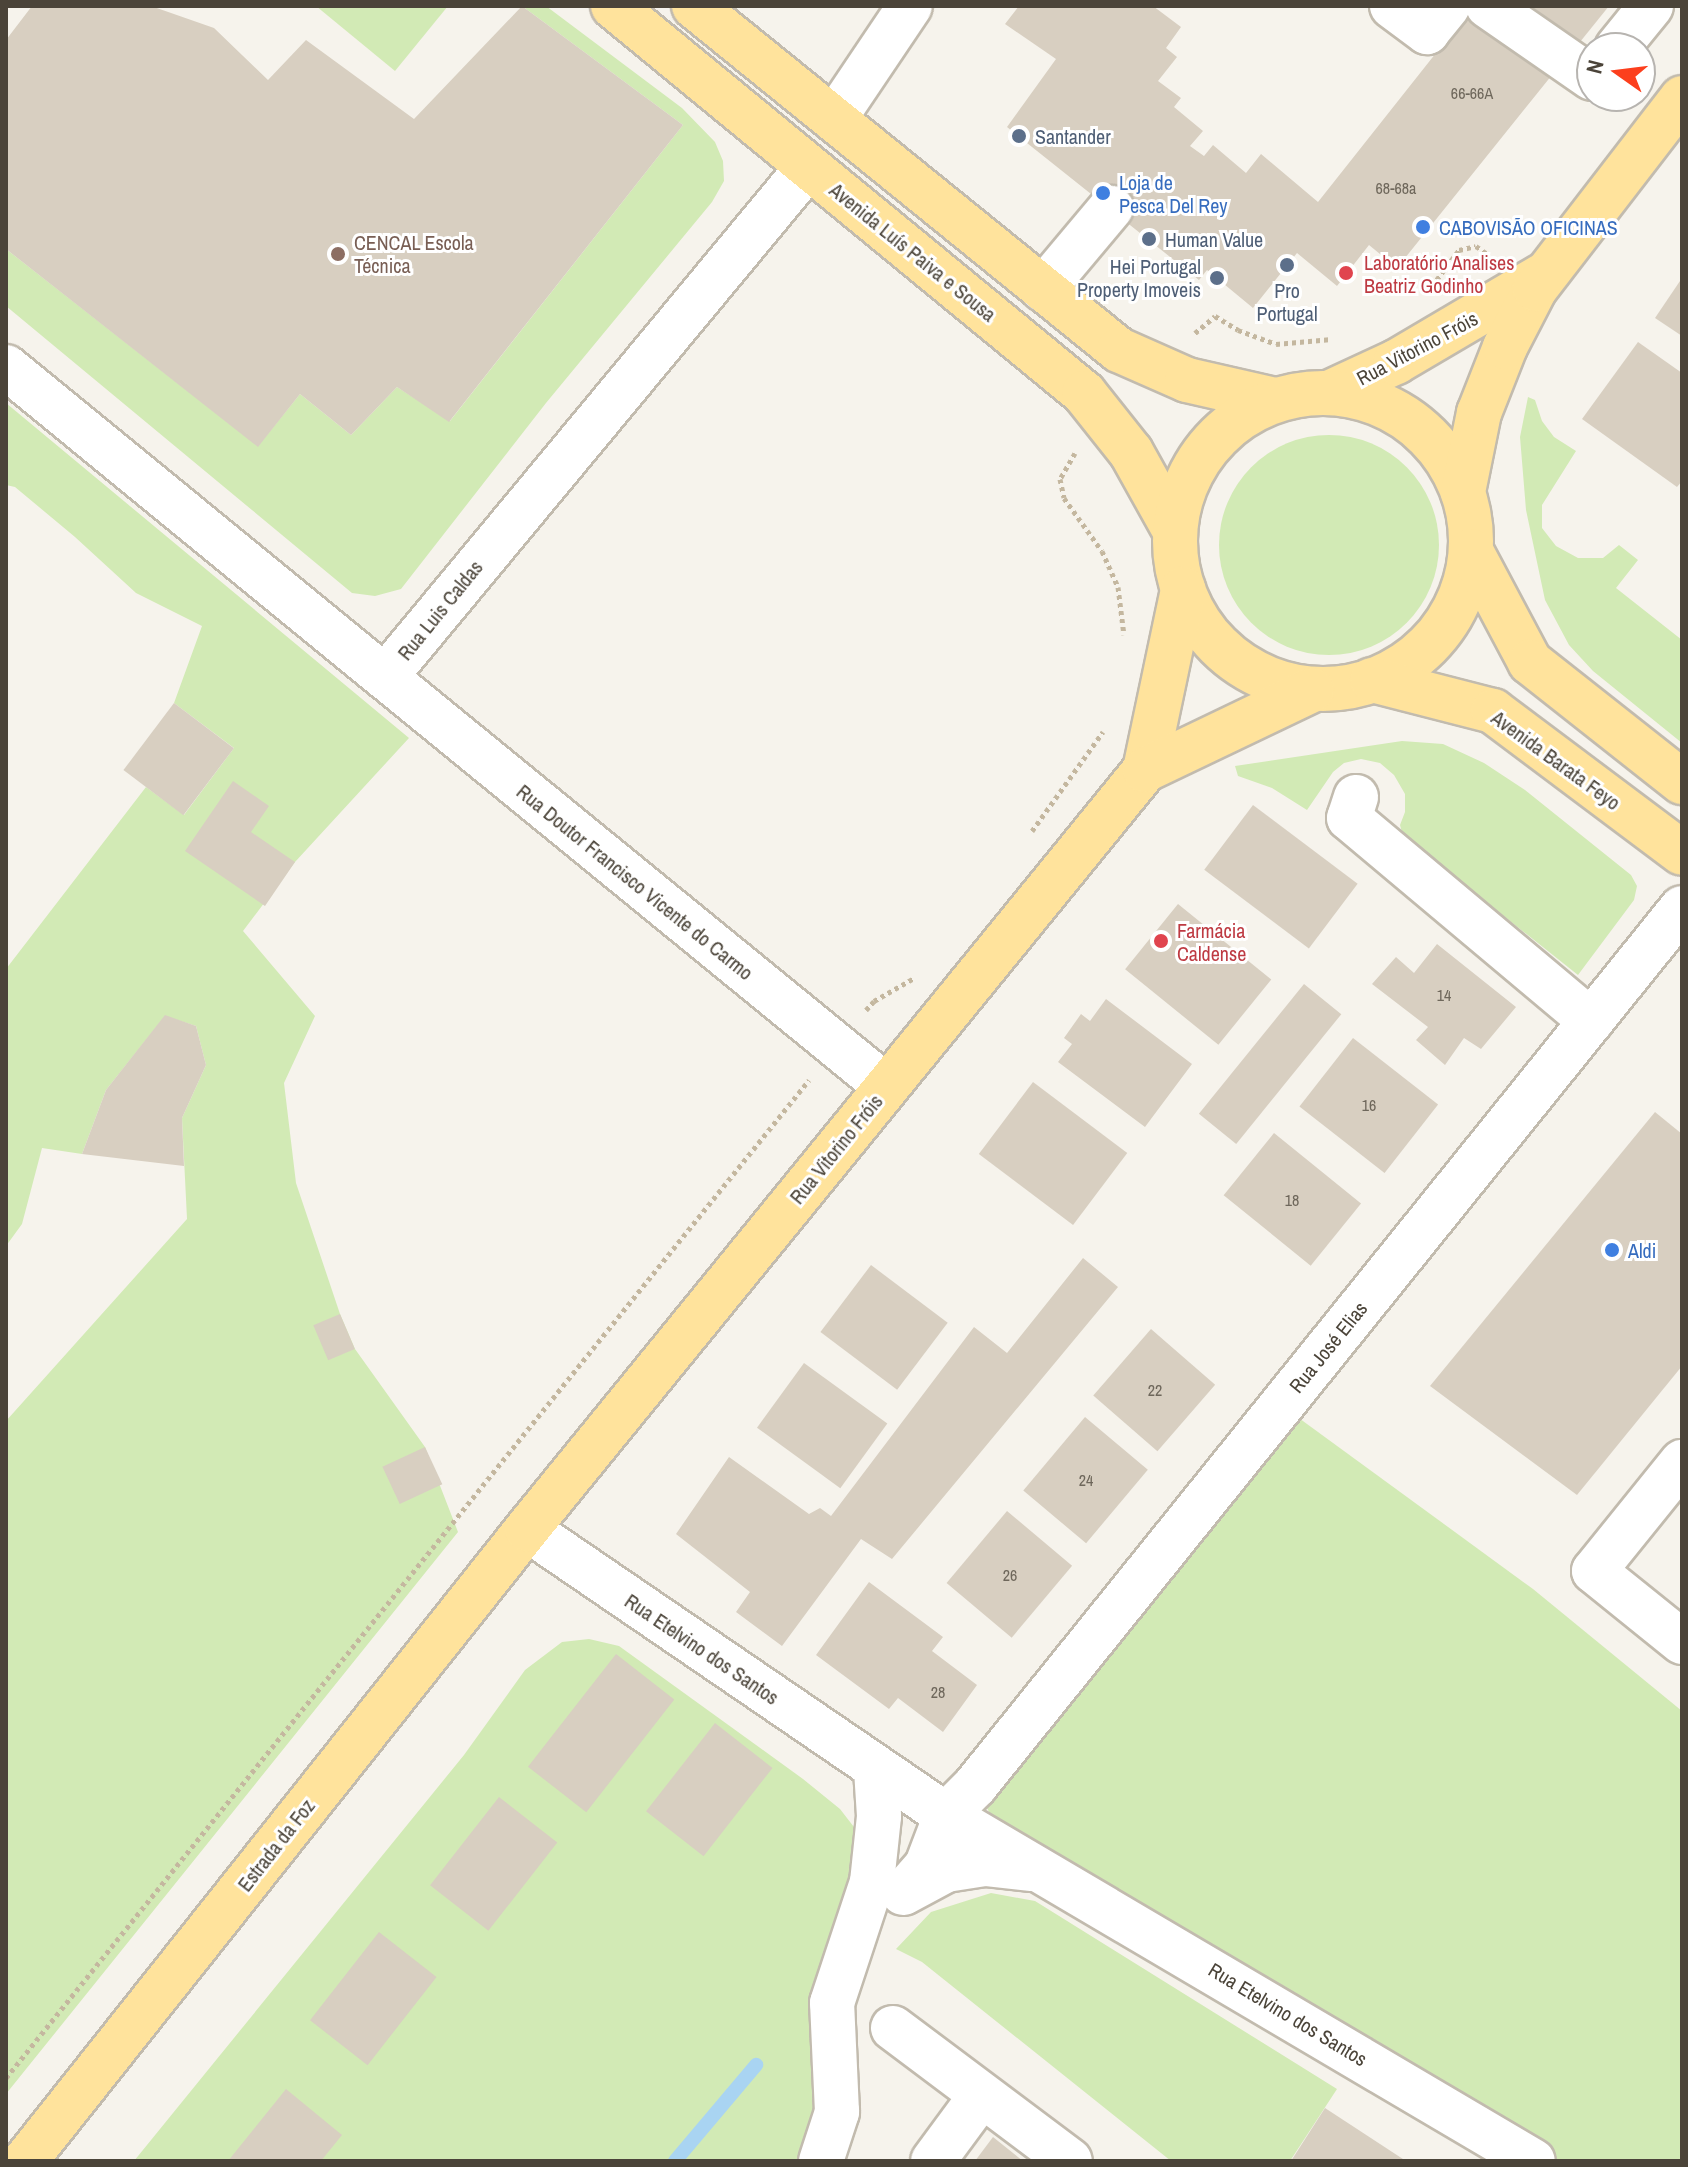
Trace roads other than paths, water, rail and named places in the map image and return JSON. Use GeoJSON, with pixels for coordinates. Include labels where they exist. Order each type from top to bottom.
{"type":"FeatureCollection","features":[{"type":"Feature","properties":{"kind":"main road","name":"Avenida Luís Paiva e Sousa"},"geometry":{"type":"LineString","coordinates":[[613,6],[1084,393],[1131,452],[1175,531]]}},
{"type":"Feature","properties":{"kind":"main road"},"geometry":{"type":"LineString","coordinates":[[694,6],[1119,350],[1187,380],[1275,400]]}},
{"type":"Feature","properties":{"kind":"main road","name":"Rua Vitorino Fróis"},"geometry":{"type":"LineString","coordinates":[[1463,492],[1479,413],[1535,280],[1682,98]]}},
{"type":"Feature","properties":{"kind":"main road","name":"Rua Vitorino Fróis"},"geometry":{"type":"LineString","coordinates":[[1331,392],[1396,362],[1535,280]]}},
{"type":"Feature","properties":{"kind":"main road"},"geometry":{"type":"LineString","coordinates":[[1331,392],[1374,401],[1413,422],[1443,453],[1463,492],[1470,522],[1471,551],[1462,594],[1440,631],[1409,662],[1372,680],[1342,689],[1312,690],[1270,680],[1232,659],[1202,628],[1183,589],[1176,561],[1175,531],[1184,489],[1205,451],[1236,420],[1275,400],[1303,393],[1331,392]]}},
{"type":"Feature","properties":{"kind":"main road"},"geometry":{"type":"LineString","coordinates":[[1471,551],[1530,662],[1682,782]]}},
{"type":"Feature","properties":{"kind":"main road","name":"Rua Vitorino Fróis"},"geometry":{"type":"LineString","coordinates":[[1145,770],[1183,589]]}},
{"type":"Feature","properties":{"kind":"main road","name":"Avenida Barata Feyo"},"geometry":{"type":"LineString","coordinates":[[1372,680],[1493,711],[1682,853]]}},
{"type":"Feature","properties":{"kind":"main road","name":"Rua Vitorino Fróis"},"geometry":{"type":"LineString","coordinates":[[527,1529],[1145,770],[1312,690]]}},
{"type":"Feature","properties":{"kind":"main road","name":"Estrada da Foz"},"geometry":{"type":"LineString","coordinates":[[25,2161],[527,1529]]}},
{"type":"Feature","properties":{"kind":"street"},"geometry":{"type":"LineString","coordinates":[[834,119],[910,6]]}},
{"type":"Feature","properties":{"kind":"street"},"geometry":{"type":"LineString","coordinates":[[1392,6],[1427,32],[1448,6]]}},
{"type":"Feature","properties":{"kind":"street"},"geometry":{"type":"LineString","coordinates":[[1488,6],[1576,67]]}},
{"type":"Feature","properties":{"kind":"street"},"geometry":{"type":"LineString","coordinates":[[1610,29],[1651,6]]}},
{"type":"Feature","properties":{"kind":"street","name":"Rua Luis Caldas"},"geometry":{"type":"LineString","coordinates":[[6,367],[385,677],[808,167]]}},
{"type":"Feature","properties":{"kind":"street"},"geometry":{"type":"LineString","coordinates":[[1043,289],[1111,208]]}},
{"type":"Feature","properties":{"kind":"street","name":"Rua Doutor Francisco Vicente do Carmo"},"geometry":{"type":"LineString","coordinates":[[385,677],[887,1087]]}},
{"type":"Feature","properties":{"kind":"street"},"geometry":{"type":"LineString","coordinates":[[1356,797],[1349,818],[1591,1021]]}},
{"type":"Feature","properties":{"kind":"street","name":"Rua José Elias"},"geometry":{"type":"LineString","coordinates":[[887,1887],[927,1865],[960,1800],[1682,908]]}},
{"type":"Feature","properties":{"kind":"street"},"geometry":{"type":"LineString","coordinates":[[1682,1462],[1594,1571],[1682,1642]]}},
{"type":"Feature","properties":{"kind":"street","name":"Rua Etelvino dos Santos"},"geometry":{"type":"LineString","coordinates":[[527,1529],[876,1769],[960,1800],[1041,1870],[1533,2161]]}},
{"type":"Feature","properties":{"kind":"street"},"geometry":{"type":"LineString","coordinates":[[876,1769],[887,1887]]}},
{"type":"Feature","properties":{"kind":"street"},"geometry":{"type":"LineString","coordinates":[[821,2161],[837,2112],[832,2003],[856,1930],[887,1887],[946,1870],[985,1864],[1041,1870]]}},
{"type":"Feature","properties":{"kind":"street"},"geometry":{"type":"LineString","coordinates":[[893,2028],[1070,2161]]}},
{"type":"Feature","properties":{"kind":"street"},"geometry":{"type":"LineString","coordinates":[[933,2161],[981,2096]]}},
{"type":"Feature","properties":{"kind":"waterway"},"geometry":{"type":"LineString","coordinates":[[675,2161],[756,2065]]}},
{"type":"Feature","properties":{"kind":"place","name":"Santander"},"geometry":{"type":"Point","coordinates":[1019,136]}},
{"type":"Feature","properties":{"kind":"place","name":"Loja de Pesca Del Rey"},"geometry":{"type":"Point","coordinates":[1103,193]}},
{"type":"Feature","properties":{"kind":"place","name":"CABOVISÃO OFICINAS"},"geometry":{"type":"Point","coordinates":[1423,227]}},
{"type":"Feature","properties":{"kind":"place","name":"Human Value"},"geometry":{"type":"Point","coordinates":[1149,239]}},
{"type":"Feature","properties":{"kind":"place","name":"CENCAL Escola Técnica"},"geometry":{"type":"Point","coordinates":[338,254]}},
{"type":"Feature","properties":{"kind":"place","name":"Pro Portugal"},"geometry":{"type":"Point","coordinates":[1287,265]}},
{"type":"Feature","properties":{"kind":"place","name":"Laboratório Analises Beatriz Godinho"},"geometry":{"type":"Point","coordinates":[1346,273]}},
{"type":"Feature","properties":{"kind":"place","name":"Hei Portugal Property Imoveis"},"geometry":{"type":"Point","coordinates":[1217,278]}},
{"type":"Feature","properties":{"kind":"place","name":"Farmácia Caldense"},"geometry":{"type":"Point","coordinates":[1161,941]}},
{"type":"Feature","properties":{"kind":"place","name":"Aldi"},"geometry":{"type":"Point","coordinates":[1612,1250]}}]}
